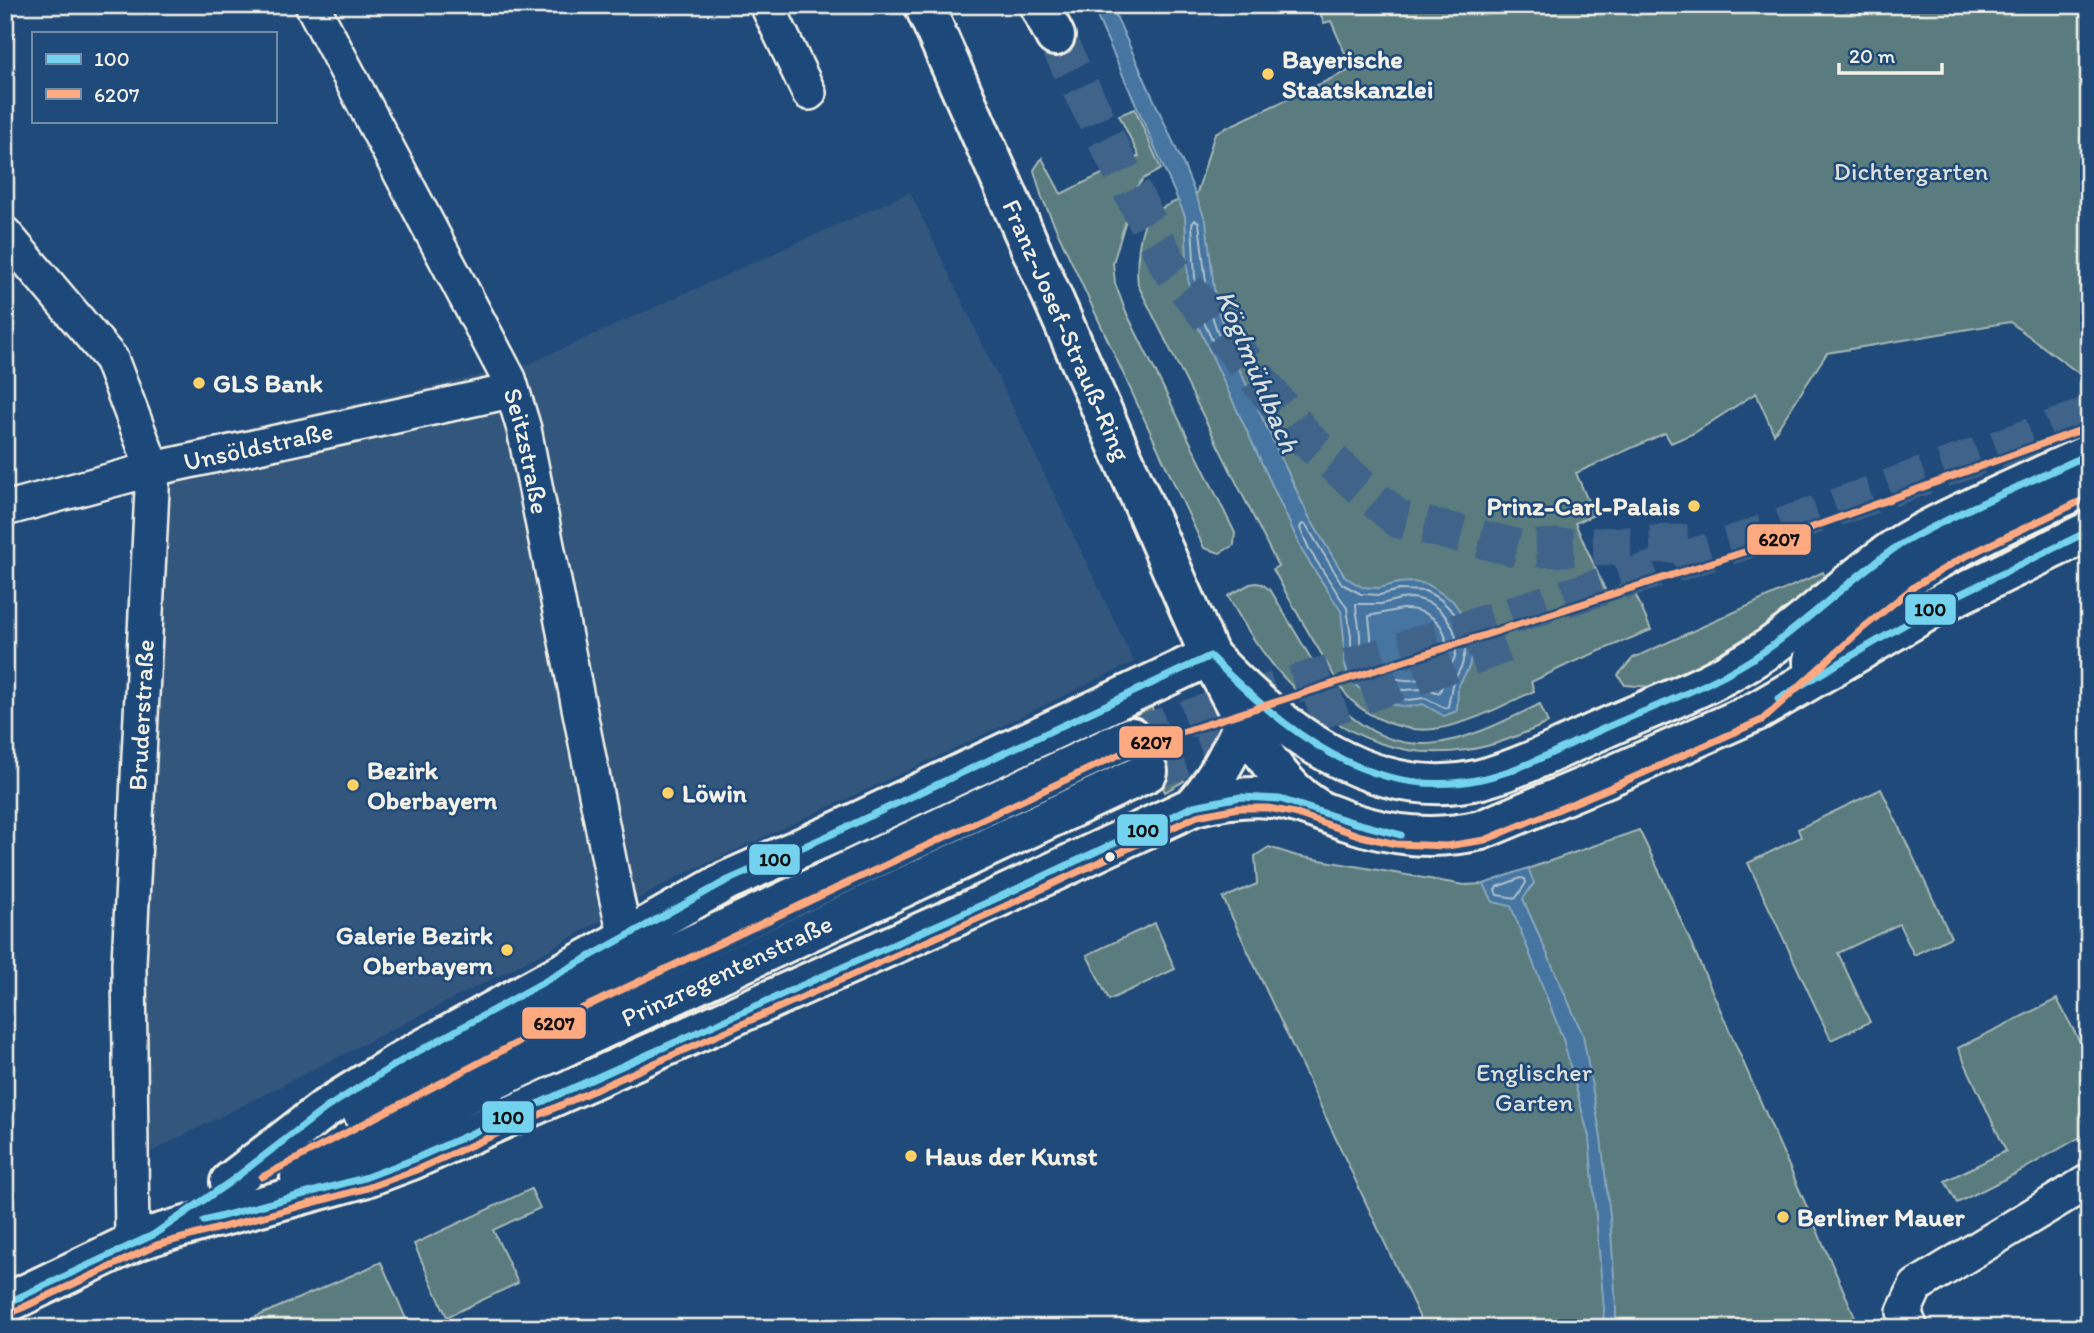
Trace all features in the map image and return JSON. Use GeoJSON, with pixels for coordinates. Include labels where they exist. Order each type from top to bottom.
{"type":"FeatureCollection","features":[{"type":"Feature","properties":{"kind":"main road","name":"Franz-Josef-Strauß-Ring"},"geometry":{"type":"LineString","coordinates":[[923,5],[1210,656],[1249,710],[1272,765],[1300,797],[1326,813]]}},
{"type":"Feature","properties":{"kind":"main road"},"geometry":{"type":"LineString","coordinates":[[1194,806],[1208,788],[1249,710],[1335,758],[1379,775],[1416,782],[1449,784],[1497,774],[1735,670],[1772,646],[1874,564],[1911,538],[2089,454]]}},
{"type":"Feature","properties":{"kind":"main road"},"geometry":{"type":"LineString","coordinates":[[1757,711],[1856,620],[1909,577],[1955,550],[2089,485]]}},
{"type":"Feature","properties":{"kind":"main road"},"geometry":{"type":"LineString","coordinates":[[216,1218],[364,1178],[412,1160],[993,900],[1194,806],[1218,800],[1264,797],[1291,802],[1403,836],[1459,835],[1481,830],[1757,711],[1938,605],[2089,531]]}},
{"type":"Feature","properties":{"kind":"main road"},"geometry":{"type":"LineString","coordinates":[[230,1182],[326,1108],[401,1061],[726,881],[1210,656]]}},
{"type":"Feature","properties":{"kind":"main road","name":"Prinzregentenstraße"},"geometry":{"type":"LineString","coordinates":[[5,1304],[143,1239],[230,1182],[576,1000],[1131,737]]}},
{"type":"Feature","properties":{"kind":"main road","name":"Prinzregentenstraße"},"geometry":{"type":"LineString","coordinates":[[143,1239],[216,1218],[515,1070],[1148,772]]}},
{"type":"Feature","properties":{"kind":"street","name":"Seitzstraße"},"geometry":{"type":"LineString","coordinates":[[312,5],[509,379],[524,429],[626,938]]}},
{"type":"Feature","properties":{"kind":"street"},"geometry":{"type":"LineString","coordinates":[[767,5],[809,93]]}},
{"type":"Feature","properties":{"kind":"street","name":"Bruderstraße"},"geometry":{"type":"LineString","coordinates":[[5,234],[111,359],[153,469],[129,963],[143,1239]]}},
{"type":"Feature","properties":{"kind":"street","name":"Unsöldstraße"},"geometry":{"type":"LineString","coordinates":[[5,509],[153,469],[511,391]]}},
{"type":"Feature","properties":{"kind":"street"},"geometry":{"type":"LineString","coordinates":[[1908,1320],[1916,1286],[2089,1181]]}},
{"type":"Feature","properties":{"kind":"shaded area"},"geometry":{"type":"Polygon","coordinates":[[[910,192],[1134,662],[920,765],[677,877],[547,951],[135,1160],[150,450],[526,365],[910,192]]]}},
{"type":"Feature","properties":{"kind":"green space","name":"Dichtergarten"},"geometry":{"type":"Polygon","coordinates":[[[1316,5],[2089,5],[2089,381],[2010,322],[1827,353],[1774,434],[1756,393],[1694,433],[1671,443],[1665,433],[1576,473],[1594,515],[1575,523],[1606,592],[1630,582],[1651,630],[1531,682],[1534,691],[1460,723],[1423,730],[1400,727],[1378,718],[1358,706],[1342,690],[1285,591],[1273,569],[1278,566],[1138,285],[1139,248],[1147,220],[1162,208],[1197,193],[1215,133],[1352,69],[1331,21],[1324,23],[1316,5]]]}},
{"type":"Feature","properties":{"kind":"green space"},"geometry":{"type":"Polygon","coordinates":[[[1135,109],[1161,169],[1143,179],[1135,190],[1113,263],[1115,283],[1125,310],[1235,533],[1234,545],[1220,553],[1204,548],[1042,198],[1034,170],[1042,158],[1061,194],[1139,156],[1119,115],[1135,109]]]}},
{"type":"Feature","properties":{"kind":"green space"},"geometry":{"type":"Polygon","coordinates":[[[1823,572],[1825,577],[1762,628],[1675,679],[1651,687],[1625,685],[1618,675],[1633,658],[1823,572]]]}},
{"type":"Feature","properties":{"kind":"green space"},"geometry":{"type":"Polygon","coordinates":[[[1256,583],[1271,591],[1339,706],[1364,726],[1389,738],[1414,744],[1438,743],[1488,728],[1540,704],[1548,723],[1499,743],[1467,750],[1427,752],[1389,746],[1355,733],[1324,714],[1295,689],[1247,629],[1228,596],[1256,583]]]}},
{"type":"Feature","properties":{"kind":"green space"},"geometry":{"type":"Polygon","coordinates":[[[1151,706],[1184,781],[1165,792],[1128,714],[1151,706]]]}},
{"type":"Feature","properties":{"kind":"green space"},"geometry":{"type":"Polygon","coordinates":[[[1881,789],[1951,937],[1914,955],[1899,924],[1838,953],[1870,1022],[1831,1040],[1748,863],[1801,837],[1798,829],[1881,789]]]}},
{"type":"Feature","properties":{"kind":"green space","name":"Englischer Garten"},"geometry":{"type":"Polygon","coordinates":[[[1639,830],[1860,1328],[1399,1328],[1420,1318],[1223,898],[1257,884],[1255,856],[1269,847],[1297,856],[1464,885],[1484,884],[1639,830]]]}},
{"type":"Feature","properties":{"kind":"green space"},"geometry":{"type":"Polygon","coordinates":[[[1155,923],[1175,969],[1109,1000],[1087,955],[1155,923]]]}},
{"type":"Feature","properties":{"kind":"green space"},"geometry":{"type":"Polygon","coordinates":[[[2057,999],[2089,1059],[2089,1132],[1957,1203],[1945,1181],[2006,1151],[1958,1048],[2057,999]]]}},
{"type":"Feature","properties":{"kind":"green space"},"geometry":{"type":"Polygon","coordinates":[[[531,1189],[540,1208],[493,1230],[518,1283],[447,1317],[414,1244],[531,1189]]]}},
{"type":"Feature","properties":{"kind":"green space"},"geometry":{"type":"Polygon","coordinates":[[[381,1262],[410,1328],[230,1328],[364,1270],[381,1262]]]}},
{"type":"Feature","properties":{"kind":"water"},"geometry":{"type":"Polygon","coordinates":[[[1092,5],[1111,5],[1184,166],[1206,221],[1216,305],[1234,358],[1309,517],[1345,577],[1362,587],[1379,588],[1412,582],[1427,584],[1453,601],[1467,622],[1472,635],[1472,652],[1469,667],[1458,687],[1457,711],[1444,716],[1423,704],[1408,707],[1386,703],[1369,696],[1355,685],[1348,674],[1344,662],[1341,611],[1304,554],[1197,324],[1188,279],[1185,216],[1092,5]]]}},
{"type":"Feature","properties":{"kind":"water"},"geometry":{"type":"Polygon","coordinates":[[[1528,868],[1534,883],[1523,899],[1583,1035],[1601,1138],[1610,1216],[1616,1328],[1603,1328],[1604,1309],[1589,1137],[1563,1039],[1511,906],[1493,902],[1484,884],[1528,868]]]}},
{"type":"Feature","properties":{"kind":"tunnel"},"geometry":{"type":"LineString","coordinates":[[1055,36],[1169,266],[1305,438],[1398,519],[1521,549],[1694,543]]}},
{"type":"Feature","properties":{"kind":"tunnel"},"geometry":{"type":"LineString","coordinates":[[1131,737],[1741,542],[2089,416]]}},
{"type":"Feature","properties":{"kind":"tunnel"},"geometry":{"type":"LineString","coordinates":[[1148,772],[1505,644]]}},
{"type":"Feature","properties":{"kind":"transit line","name":"6207"},"geometry":{"type":"LineString","coordinates":[[262,1177],[581,1009],[1135,747],[1744,552],[2089,427]]}},
{"type":"Feature","properties":{"kind":"transit line","name":"100"},"geometry":{"type":"LineString","coordinates":[[5,1304],[153,1235],[230,1182],[326,1108],[401,1061],[726,881],[1210,656],[1268,709],[1299,733],[1332,754],[1366,770],[1403,780],[1441,784],[1481,779],[1528,764],[1730,672],[1786,636],[1898,546],[1969,509],[2089,454]]}},
{"type":"Feature","properties":{"kind":"transit line","name":"6207"},"geometry":{"type":"LineString","coordinates":[[9,1314],[157,1245],[367,1188],[416,1170],[997,910],[1197,816],[1238,808],[1268,808],[1294,813],[1361,836],[1396,844],[1447,846],[1485,840],[1762,720],[1863,628],[1915,586],[1960,559],[2089,497]]}},
{"type":"Feature","properties":{"kind":"transit line","name":"100"},"geometry":{"type":"LineString","coordinates":[[1778,699],[1938,605],[2089,531]]}},
{"type":"Feature","properties":{"kind":"transit line","name":"100"},"geometry":{"type":"LineString","coordinates":[[204,1221],[364,1178],[412,1160],[993,900],[1194,806],[1241,797],[1280,799],[1401,835]]}},
{"type":"Feature","properties":{"kind":"place","name":"Bayerische Staatskanzlei"},"geometry":{"type":"Point","coordinates":[1268,74]}},
{"type":"Feature","properties":{"kind":"place","name":"GLS Bank"},"geometry":{"type":"Point","coordinates":[199,383]}},
{"type":"Feature","properties":{"kind":"place","name":"Prinz-Carl-Palais"},"geometry":{"type":"Point","coordinates":[1694,506]}},
{"type":"Feature","properties":{"kind":"place","name":"Bezirk Oberbayern"},"geometry":{"type":"Point","coordinates":[353,785]}},
{"type":"Feature","properties":{"kind":"place","name":"Löwin"},"geometry":{"type":"Point","coordinates":[668,793]}},
{"type":"Feature","properties":{"kind":"place","name":"Galerie Bezirk Oberbayern"},"geometry":{"type":"Point","coordinates":[507,950]}},
{"type":"Feature","properties":{"kind":"place","name":"Haus der Kunst"},"geometry":{"type":"Point","coordinates":[911,1156]}},
{"type":"Feature","properties":{"kind":"place","name":"Berliner Mauer"},"geometry":{"type":"Point","coordinates":[1783,1217]}},
{"type":"Feature","properties":{"kind":"water label","name":"Köglmühlbach"},"geometry":{"type":"Point","coordinates":[1258,371]}}]}
